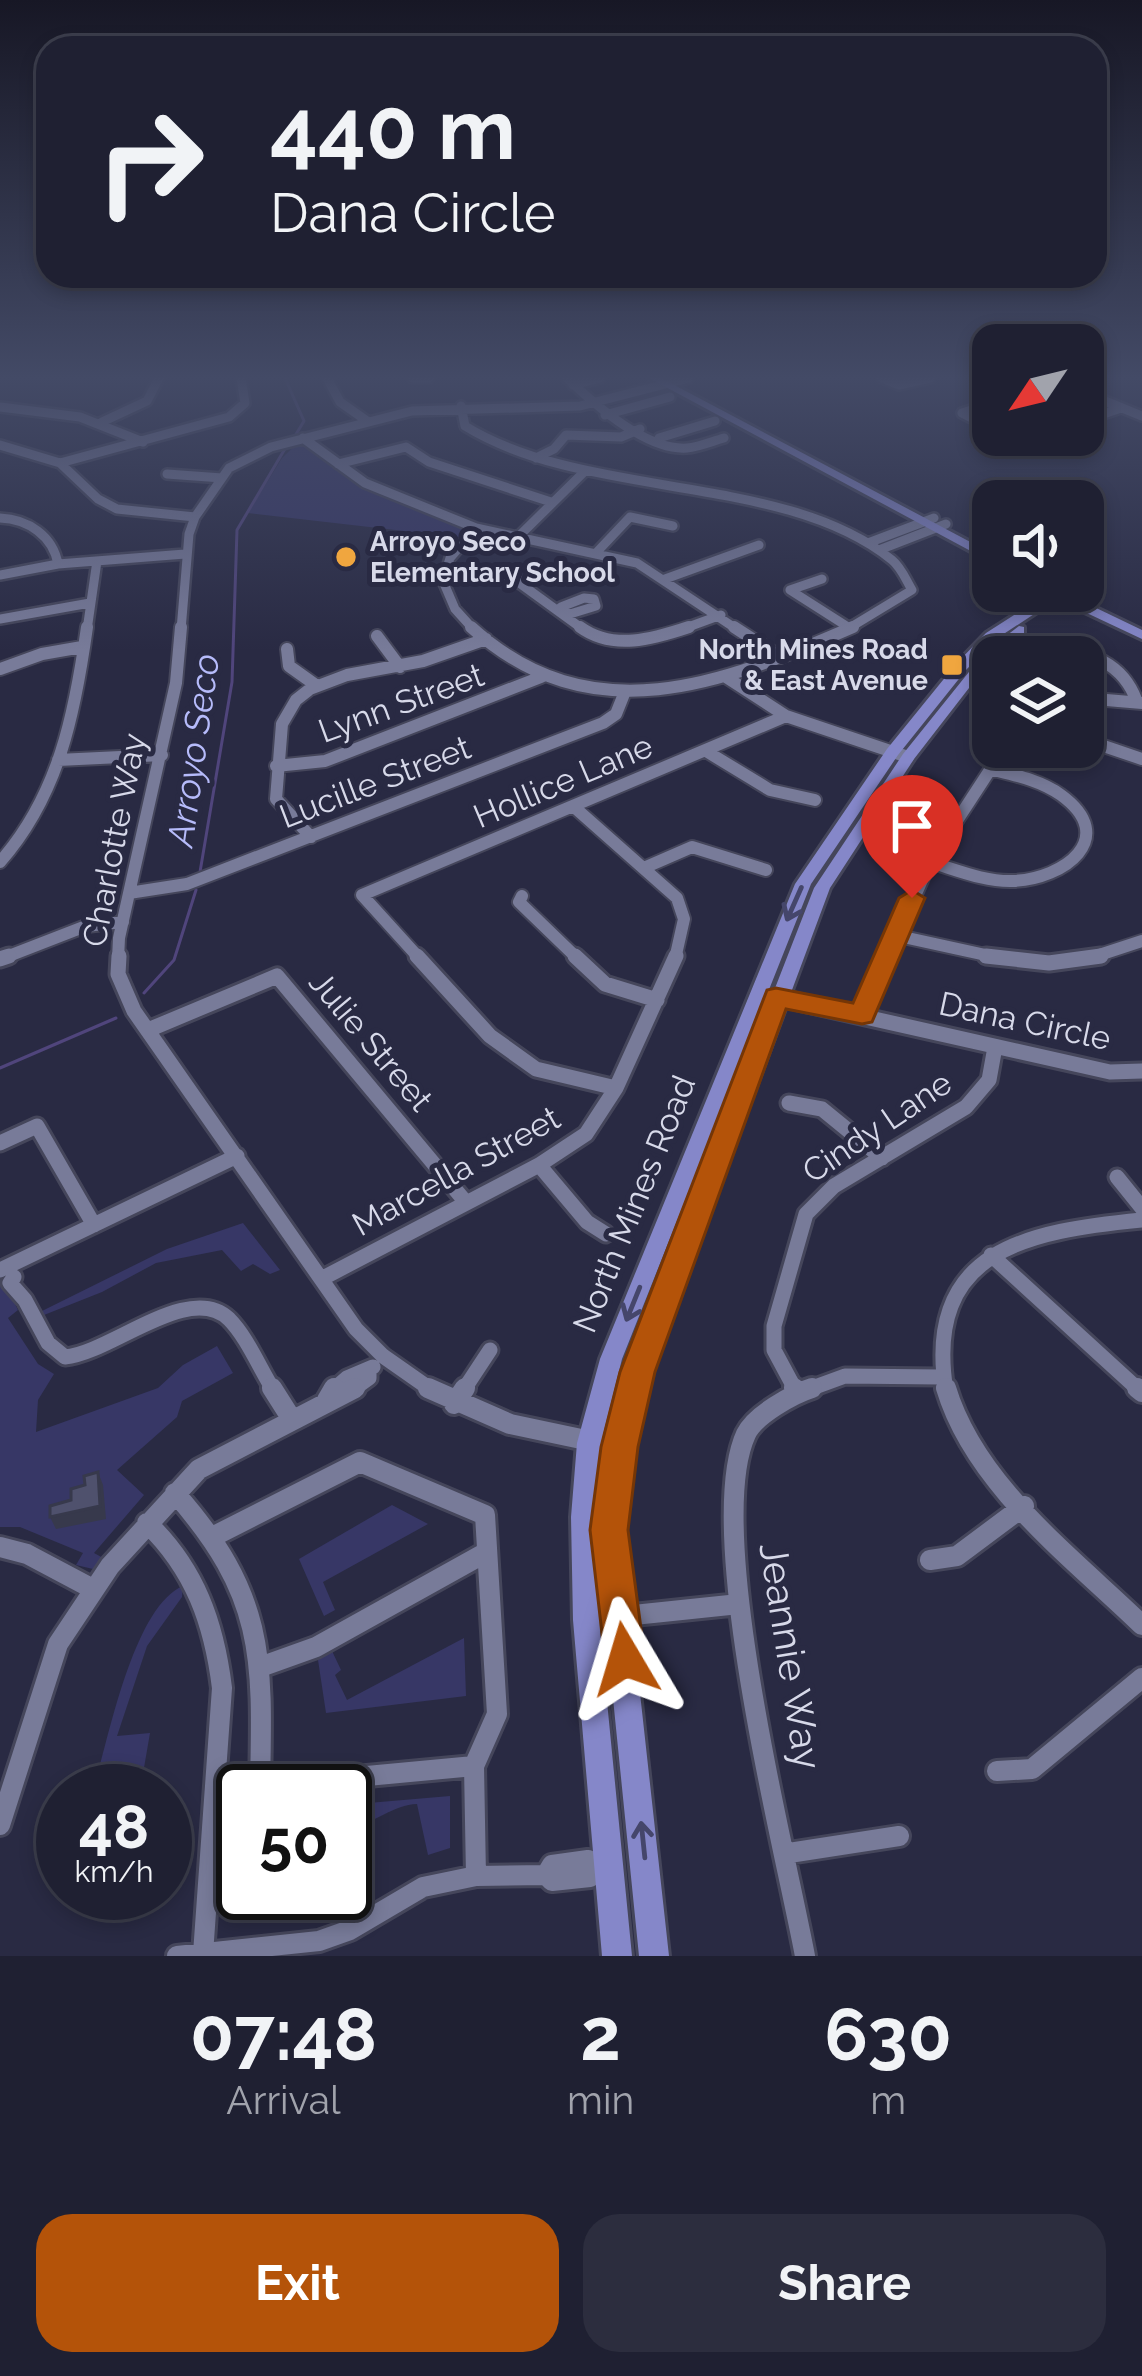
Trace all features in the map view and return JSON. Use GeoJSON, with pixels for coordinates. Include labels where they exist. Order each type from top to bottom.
{"type":"FeatureCollection","features":[{"type":"Feature","properties":{"kind":"main road"},"geometry":{"type":"LineString","coordinates":[[834,469],[972,543]]}},
{"type":"Feature","properties":{"kind":"main road","name":"North Mines Road"},"geometry":{"type":"LineString","coordinates":[[617,1956],[602,1867],[583,1517],[589,1443],[611,1359],[766,995],[822,888],[900,755],[993,634],[1030,612]]}},
{"type":"Feature","properties":{"kind":"main road","name":"North Mines Road"},"geometry":{"type":"LineString","coordinates":[[1011,636],[1040,612]]}},
{"type":"Feature","properties":{"kind":"main road"},"geometry":{"type":"LineString","coordinates":[[1037,615],[1054,612]]}},
{"type":"Feature","properties":{"kind":"main road"},"geometry":{"type":"LineString","coordinates":[[1099,612],[1142,635]]}},
{"type":"Feature","properties":{"kind":"main road","name":"North Mines Road"},"geometry":{"type":"LineString","coordinates":[[900,755],[972,686]]}},
{"type":"Feature","properties":{"kind":"main road","name":"North Mines Road"},"geometry":{"type":"LineString","coordinates":[[654,1956],[609,1530],[620,1447],[638,1372],[766,995]]}},
{"type":"Feature","properties":{"kind":"street"},"geometry":{"type":"LineString","coordinates":[[66,469],[98,499],[117,508],[148,516],[195,517]]}},
{"type":"Feature","properties":{"kind":"street","name":"Charlotte Way"},"geometry":{"type":"LineString","coordinates":[[231,469],[195,517],[185,554],[176,683],[122,922],[118,974],[134,1011],[376,1365],[511,1426],[620,1447]]}},
{"type":"Feature","properties":{"kind":"street"},"geometry":{"type":"LineString","coordinates":[[346,469],[365,483],[476,528],[637,563],[777,655]]}},
{"type":"Feature","properties":{"kind":"street"},"geometry":{"type":"LineString","coordinates":[[451,469],[551,502]]}},
{"type":"Feature","properties":{"kind":"street"},"geometry":{"type":"LineString","coordinates":[[476,528],[458,545],[446,570],[447,603],[486,639],[541,677],[624,694],[726,677],[888,611],[903,601],[913,584],[896,561],[868,543],[806,516],[579,469]]}},
{"type":"Feature","properties":{"kind":"street"},"geometry":{"type":"LineString","coordinates":[[518,537],[585,471]]}},
{"type":"Feature","properties":{"kind":"street"},"geometry":{"type":"LineString","coordinates":[[167,473],[221,478]]}},
{"type":"Feature","properties":{"kind":"street"},"geometry":{"type":"LineString","coordinates":[[0,518],[14,517],[52,544],[58,564]]}},
{"type":"Feature","properties":{"kind":"street"},"geometry":{"type":"LineString","coordinates":[[596,553],[630,518],[673,526]]}},
{"type":"Feature","properties":{"kind":"street"},"geometry":{"type":"LineString","coordinates":[[868,543],[935,523]]}},
{"type":"Feature","properties":{"kind":"street"},"geometry":{"type":"LineString","coordinates":[[879,550],[935,523]]}},
{"type":"Feature","properties":{"kind":"street"},"geometry":{"type":"LineString","coordinates":[[665,579],[759,545]]}},
{"type":"Feature","properties":{"kind":"street"},"geometry":{"type":"LineString","coordinates":[[0,574],[58,564],[185,554]]}},
{"type":"Feature","properties":{"kind":"street"},"geometry":{"type":"LineString","coordinates":[[0,862],[30,832],[58,760],[76,694],[97,561]]}},
{"type":"Feature","properties":{"kind":"street"},"geometry":{"type":"LineString","coordinates":[[446,570],[518,581],[594,637],[620,643],[656,639],[721,615]]}},
{"type":"Feature","properties":{"kind":"street"},"geometry":{"type":"LineString","coordinates":[[822,579],[790,590],[848,627]]}},
{"type":"Feature","properties":{"kind":"street"},"geometry":{"type":"LineString","coordinates":[[0,619],[90,603]]}},
{"type":"Feature","properties":{"kind":"street"},"geometry":{"type":"LineString","coordinates":[[377,636],[400,667]]}},
{"type":"Feature","properties":{"kind":"street"},"geometry":{"type":"LineString","coordinates":[[311,837],[276,800],[276,766],[286,714],[317,686],[400,667],[486,639]]}},
{"type":"Feature","properties":{"kind":"street"},"geometry":{"type":"LineString","coordinates":[[0,669],[42,653],[82,647]]}},
{"type":"Feature","properties":{"kind":"street"},"geometry":{"type":"LineString","coordinates":[[286,649],[289,666],[317,686]]}},
{"type":"Feature","properties":{"kind":"street"},"geometry":{"type":"LineString","coordinates":[[1104,662],[1133,685],[1139,703],[1104,700]]}},
{"type":"Feature","properties":{"kind":"street","name":"Lynn Street"},"geometry":{"type":"LineString","coordinates":[[276,766],[325,761],[541,677]]}},
{"type":"Feature","properties":{"kind":"street"},"geometry":{"type":"LineString","coordinates":[[726,677],[786,716],[900,755]]}},
{"type":"Feature","properties":{"kind":"street","name":"Lucille Street"},"geometry":{"type":"LineString","coordinates":[[129,893],[187,884],[603,722],[616,714],[624,694]]}},
{"type":"Feature","properties":{"kind":"street","name":"Hollice Lane"},"geometry":{"type":"LineString","coordinates":[[616,1088],[536,1069],[490,1036],[362,895],[786,716]]}},
{"type":"Feature","properties":{"kind":"street"},"geometry":{"type":"LineString","coordinates":[[1104,746],[1142,759]]}},
{"type":"Feature","properties":{"kind":"street"},"geometry":{"type":"LineString","coordinates":[[706,751],[754,785],[791,799],[815,800]]}},
{"type":"Feature","properties":{"kind":"street"},"geometry":{"type":"LineString","coordinates":[[58,760],[162,755]]}},
{"type":"Feature","properties":{"kind":"street"},"geometry":{"type":"LineString","coordinates":[[862,1015],[930,862],[990,769],[1046,785],[1077,809],[1086,832],[1079,855],[1048,877],[1008,881],[930,862]]}},
{"type":"Feature","properties":{"kind":"street","name":"Marcella Street"},"geometry":{"type":"LineString","coordinates":[[321,1279],[464,1200],[539,1165],[586,1134],[616,1088],[680,948],[684,919],[677,898],[573,806]]}},
{"type":"Feature","properties":{"kind":"street"},"geometry":{"type":"LineString","coordinates":[[646,867],[692,847],[766,870]]}},
{"type":"Feature","properties":{"kind":"street"},"geometry":{"type":"LineString","coordinates":[[522,896],[519,902],[605,984],[657,1000]]}},
{"type":"Feature","properties":{"kind":"street"},"geometry":{"type":"LineString","coordinates":[[0,958],[86,926],[122,922]]}},
{"type":"Feature","properties":{"kind":"street"},"geometry":{"type":"LineString","coordinates":[[894,935],[1042,965],[1096,960],[1142,940]]}},
{"type":"Feature","properties":{"kind":"street","name":"Julie Street"},"geometry":{"type":"LineString","coordinates":[[148,1030],[277,976],[464,1200]]}},
{"type":"Feature","properties":{"kind":"street","name":"Dana Circle"},"geometry":{"type":"LineString","coordinates":[[766,995],[1110,1072],[1142,1071]]}},
{"type":"Feature","properties":{"kind":"street","name":"Cindy Lane"},"geometry":{"type":"LineString","coordinates":[[797,1393],[774,1350],[774,1326],[806,1214],[834,1186],[981,1094],[995,1047]]}},
{"type":"Feature","properties":{"kind":"street"},"geometry":{"type":"LineString","coordinates":[[789,1103],[822,1109],[882,1158]]}},
{"type":"Feature","properties":{"kind":"street"},"geometry":{"type":"LineString","coordinates":[[0,1143],[38,1126],[94,1225]]}},
{"type":"Feature","properties":{"kind":"street"},"geometry":{"type":"LineString","coordinates":[[237,1156],[7,1271],[17,1297],[26,1300],[48,1343],[65,1357],[87,1355],[188,1307],[224,1313],[290,1418]]}},
{"type":"Feature","properties":{"kind":"street"},"geometry":{"type":"LineString","coordinates":[[539,1165],[587,1222],[606,1234]]}},
{"type":"Feature","properties":{"kind":"street"},"geometry":{"type":"LineString","coordinates":[[1117,1177],[1142,1208]]}},
{"type":"Feature","properties":{"kind":"street"},"geometry":{"type":"LineString","coordinates":[[1142,1220],[1037,1234],[991,1255],[968,1276],[944,1316],[940,1376],[970,1443],[1024,1506],[1142,1625]]}},
{"type":"Feature","properties":{"kind":"street"},"geometry":{"type":"LineString","coordinates":[[991,1255],[1142,1392]]}},
{"type":"Feature","properties":{"kind":"street"},"geometry":{"type":"LineString","coordinates":[[454,1404],[490,1350]]}},
{"type":"Feature","properties":{"kind":"street"},"geometry":{"type":"LineString","coordinates":[[0,1826],[58,1644],[147,1523],[200,1469],[290,1418],[337,1400],[369,1378],[376,1365]]}},
{"type":"Feature","properties":{"kind":"street","name":"Jeannie Way"},"geometry":{"type":"LineString","coordinates":[[806,1956],[739,1604],[733,1488],[747,1430],[797,1393],[845,1376],[940,1376]]}},
{"type":"Feature","properties":{"kind":"street"},"geometry":{"type":"LineString","coordinates":[[216,1535],[359,1462],[485,1515],[497,1714],[474,1766],[476,1876]]}},
{"type":"Feature","properties":{"kind":"street"},"geometry":{"type":"LineString","coordinates":[[176,1493],[216,1535],[246,1594],[263,1666],[261,1764]]}},
{"type":"Feature","properties":{"kind":"street"},"geometry":{"type":"LineString","coordinates":[[930,1560],[957,1556],[1024,1506]]}},
{"type":"Feature","properties":{"kind":"street"},"geometry":{"type":"LineString","coordinates":[[147,1523],[192,1573],[218,1649],[222,1688],[203,1954]]}},
{"type":"Feature","properties":{"kind":"street"},"geometry":{"type":"LineString","coordinates":[[0,1546],[27,1554],[94,1589]]}},
{"type":"Feature","properties":{"kind":"street"},"geometry":{"type":"LineString","coordinates":[[263,1666],[316,1647],[485,1553]]}},
{"type":"Feature","properties":{"kind":"street"},"geometry":{"type":"LineString","coordinates":[[586,1620],[739,1604]]}},
{"type":"Feature","properties":{"kind":"street"},"geometry":{"type":"LineString","coordinates":[[997,1771],[1032,1769],[1142,1678]]}},
{"type":"Feature","properties":{"kind":"street"},"geometry":{"type":"LineString","coordinates":[[372,1776],[474,1766]]}},
{"type":"Feature","properties":{"kind":"street"},"geometry":{"type":"LineString","coordinates":[[789,1853],[899,1836]]}},
{"type":"Feature","properties":{"kind":"street"},"geometry":{"type":"LineString","coordinates":[[177,1956],[319,1941],[350,1930],[423,1887],[476,1876],[546,1875],[553,1881],[590,1877],[602,1867]]}},
{"type":"Feature","properties":{"kind":"shaded area"},"geometry":{"type":"Polygon","coordinates":[[[275,469],[346,469],[365,483],[476,528],[465,538],[248,513],[275,469]]]}},
{"type":"Feature","properties":{"kind":"shaded area"},"geometry":{"type":"Polygon","coordinates":[[[243,1223],[280,1270],[270,1274],[253,1264],[241,1271],[222,1250],[156,1263],[102,1292],[44,1315],[42,1311],[167,1249],[243,1223]]]}},
{"type":"Feature","properties":{"kind":"shaded area"},"geometry":{"type":"Polygon","coordinates":[[[4,1281],[18,1310],[8,1318],[38,1364],[54,1374],[38,1400],[36,1432],[158,1388],[183,1365],[217,1346],[233,1373],[182,1401],[177,1417],[117,1470],[144,1495],[94,1553],[105,1559],[93,1569],[76,1565],[83,1553],[20,1527],[0,1527],[0,1283],[4,1281]]]}},
{"type":"Feature","properties":{"kind":"shaded area"},"geometry":{"type":"Polygon","coordinates":[[[392,1505],[428,1524],[323,1582],[335,1610],[324,1616],[299,1559],[392,1505]]]}},
{"type":"Feature","properties":{"kind":"shaded area"},"geometry":{"type":"Polygon","coordinates":[[[183,1586],[182,1597],[147,1646],[117,1736],[150,1733],[145,1764],[100,1764],[137,1647],[165,1599],[183,1586]]]}},
{"type":"Feature","properties":{"kind":"shaded area"},"geometry":{"type":"Polygon","coordinates":[[[464,1638],[466,1696],[326,1713],[318,1660],[332,1651],[341,1670],[335,1675],[347,1700],[464,1638]]]}},
{"type":"Feature","properties":{"kind":"shaded area"},"geometry":{"type":"Polygon","coordinates":[[[450,1796],[450,1848],[428,1855],[417,1804],[372,1820],[372,1803],[450,1796]]]}},
{"type":"Feature","properties":{"kind":"building"},"geometry":{"type":"Polygon","coordinates":[[[98,1472],[100,1506],[50,1517],[50,1506],[71,1500],[71,1489],[85,1485],[84,1476],[98,1472]]]}},
{"type":"Feature","properties":{"kind":"waterway","name":"Arroyo Seco"},"geometry":{"type":"LineString","coordinates":[[200,872],[232,682],[237,530],[273,469]]}},
{"type":"Feature","properties":{"kind":"waterway","name":"Arroyo Seco"},"geometry":{"type":"LineString","coordinates":[[144,993],[174,960],[196,890]]}},
{"type":"Feature","properties":{"kind":"waterway","name":"Arroyo Seco"},"geometry":{"type":"LineString","coordinates":[[0,1068],[116,1018]]}},
{"type":"Feature","properties":{"kind":"place","name":"Arroyo Seco Elementary School"},"geometry":{"type":"Point","coordinates":[346,557]}},
{"type":"Feature","properties":{"kind":"place","name":"North Mines Road & East Avenue"},"geometry":{"type":"Point","coordinates":[952,665]}},
{"type":"Feature","properties":{"kind":"route"},"geometry":{"type":"LineString","coordinates":[[625,1659],[609,1530],[620,1447],[638,1372],[776,997],[862,1015],[912,898]]}}]}
